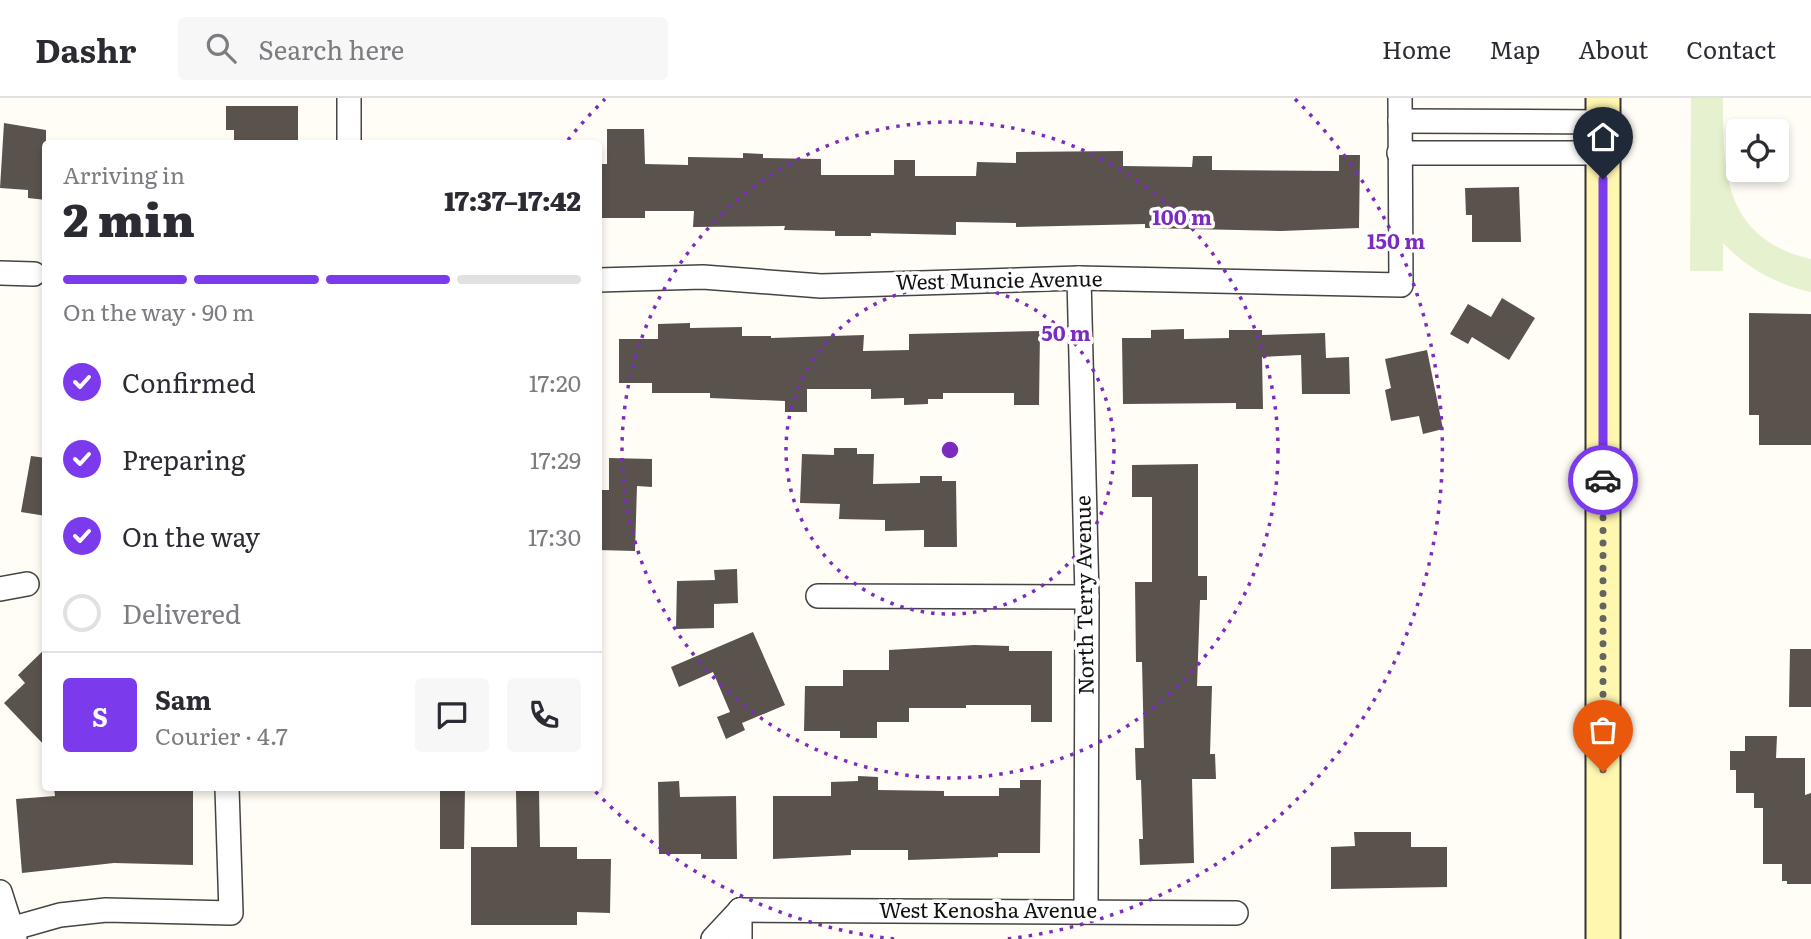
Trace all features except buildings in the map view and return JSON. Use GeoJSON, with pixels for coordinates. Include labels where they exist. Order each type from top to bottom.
{"type":"FeatureCollection","features":[{"type":"Feature","properties":{"kind":"street"},"geometry":{"type":"LineString","coordinates":[[349,98],[349,140]]}},
{"type":"Feature","properties":{"kind":"street"},"geometry":{"type":"LineString","coordinates":[[1400,98],[1399,153],[1603,125]]}},
{"type":"Feature","properties":{"kind":"street"},"geometry":{"type":"LineString","coordinates":[[1400,121],[1603,125]]}},
{"type":"Feature","properties":{"kind":"street"},"geometry":{"type":"LineString","coordinates":[[1603,125],[1603,939]]}},
{"type":"Feature","properties":{"kind":"street","name":"West Muncie Avenue"},"geometry":{"type":"LineString","coordinates":[[602,280],[703,276],[821,286],[1079,278],[1401,285],[1399,153]]}},
{"type":"Feature","properties":{"kind":"street"},"geometry":{"type":"LineString","coordinates":[[0,273],[34,274]]}},
{"type":"Feature","properties":{"kind":"street","name":"North Terry Avenue"},"geometry":{"type":"LineString","coordinates":[[1079,278],[1087,597],[1086,912]]}},
{"type":"Feature","properties":{"kind":"street"},"geometry":{"type":"LineString","coordinates":[[0,589],[27,584]]}},
{"type":"Feature","properties":{"kind":"street"},"geometry":{"type":"LineString","coordinates":[[818,596],[1087,597]]}},
{"type":"Feature","properties":{"kind":"street"},"geometry":{"type":"LineString","coordinates":[[0,892],[9,933],[60,915],[106,910],[231,913],[226,791]]}},
{"type":"Feature","properties":{"kind":"street"},"geometry":{"type":"LineString","coordinates":[[713,939],[740,910]]}},
{"type":"Feature","properties":{"kind":"street"},"geometry":{"type":"LineString","coordinates":[[740,910],[740,939]]}},
{"type":"Feature","properties":{"kind":"street","name":"West Kenosha Avenue"},"geometry":{"type":"LineString","coordinates":[[740,910],[1236,913]]}},
{"type":"Feature","properties":{"kind":"green space"},"geometry":{"type":"Polygon","coordinates":[[[1691,98],[1723,98],[1726,182],[1730,182],[1744,218],[1760,235],[1782,249],[1811,259],[1811,292],[1786,285],[1763,274],[1723,243],[1723,271],[1690,271],[1691,98]]]}},
{"type":"Feature","properties":{"kind":"way so far"},"geometry":{"type":"LineString","coordinates":[[1603,480],[1603,772]]}},
{"type":"Feature","properties":{"kind":"route"},"geometry":{"type":"LineString","coordinates":[[1603,179],[1603,480]]}}]}
